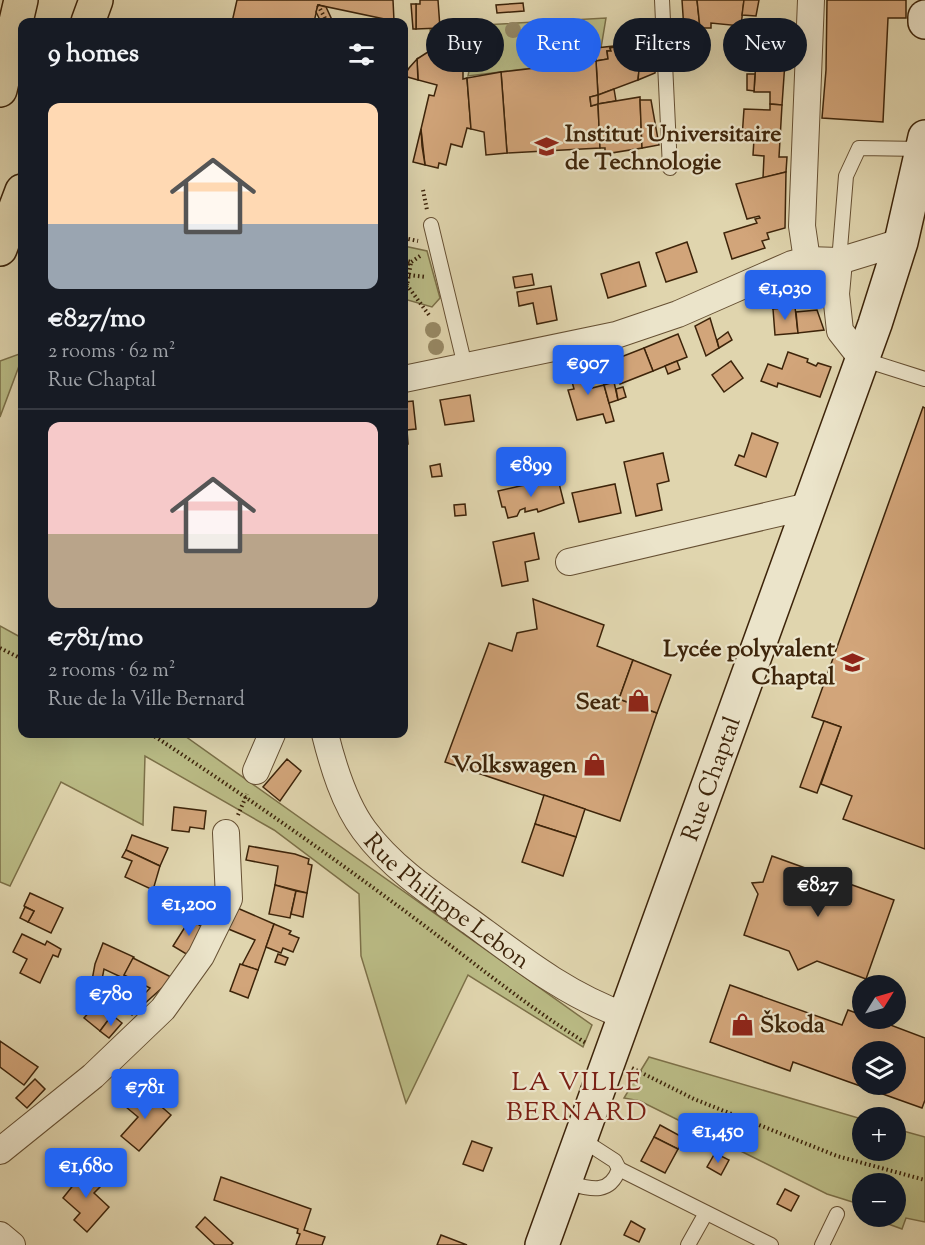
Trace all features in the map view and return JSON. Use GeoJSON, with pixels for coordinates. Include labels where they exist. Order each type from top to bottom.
{"type":"FeatureCollection","features":[{"type":"Feature","properties":{"kind":"main road"},"geometry":{"type":"LineString","coordinates":[[0,90],[21,0]]}},
{"type":"Feature","properties":{"kind":"main road"},"geometry":{"type":"LineString","coordinates":[[89,18],[96,0]]}},
{"type":"Feature","properties":{"kind":"main road"},"geometry":{"type":"LineString","coordinates":[[925,17],[925,22]]}},
{"type":"Feature","properties":{"kind":"main road","name":"Rue Chaptal"},"geometry":{"type":"LineString","coordinates":[[542,1245],[612,1058],[862,359],[901,242],[924,145]]}},
{"type":"Feature","properties":{"kind":"main road"},"geometry":{"type":"LineString","coordinates":[[0,249],[18,202]]}},
{"type":"Feature","properties":{"kind":"street"},"geometry":{"type":"LineString","coordinates":[[807,260],[802,226],[811,0]]}},
{"type":"Feature","properties":{"kind":"street"},"geometry":{"type":"LineString","coordinates":[[408,379],[616,335],[678,314],[792,264],[807,260],[839,261],[901,242]]}},
{"type":"Feature","properties":{"kind":"street"},"geometry":{"type":"LineString","coordinates":[[839,261],[836,294],[840,331],[862,359]]}},
{"type":"Feature","properties":{"kind":"street"},"geometry":{"type":"LineString","coordinates":[[568,562],[809,506]]}},
{"type":"Feature","properties":{"kind":"street"},"geometry":{"type":"LineString","coordinates":[[256,771],[270,738]]}},
{"type":"Feature","properties":{"kind":"street","name":"Rue Philippe Lebon"},"geometry":{"type":"LineString","coordinates":[[327,738],[344,794],[363,830],[392,862],[541,973],[603,1008],[626,1016]]}},
{"type":"Feature","properties":{"kind":"street"},"geometry":{"type":"LineString","coordinates":[[0,1151],[109,1061],[163,1009],[201,956],[229,899],[226,833]]}},
{"type":"Feature","properties":{"kind":"street"},"geometry":{"type":"LineString","coordinates":[[0,1235],[12,1245]]}},
{"type":"Feature","properties":{"kind":"lane"},"geometry":{"type":"LineString","coordinates":[[662,0],[670,168]]}},
{"type":"Feature","properties":{"kind":"lane"},"geometry":{"type":"LineString","coordinates":[[839,261],[846,176],[859,148],[924,145]]}},
{"type":"Feature","properties":{"kind":"lane"},"geometry":{"type":"LineString","coordinates":[[431,225],[465,366]]}},
{"type":"Feature","properties":{"kind":"lane"},"geometry":{"type":"LineString","coordinates":[[862,359],[925,379]]}},
{"type":"Feature","properties":{"kind":"lane"},"geometry":{"type":"LineString","coordinates":[[581,1139],[615,1161],[619,1169],[771,1245]]}},
{"type":"Feature","properties":{"kind":"lane"},"geometry":{"type":"LineString","coordinates":[[565,1182],[597,1190],[607,1188],[615,1180],[619,1169]]}},
{"type":"Feature","properties":{"kind":"lane"},"geometry":{"type":"LineString","coordinates":[[688,1245],[706,1213]]}},
{"type":"Feature","properties":{"kind":"lane"},"geometry":{"type":"LineString","coordinates":[[822,1245],[837,1214]]}},
{"type":"Feature","properties":{"kind":"path"},"geometry":{"type":"LineString","coordinates":[[318,5],[325,18]]}},
{"type":"Feature","properties":{"kind":"path"},"geometry":{"type":"LineString","coordinates":[[408,288],[429,315]]}},
{"type":"Feature","properties":{"kind":"path"},"geometry":{"type":"LineString","coordinates":[[0,648],[18,657]]}},
{"type":"Feature","properties":{"kind":"path"},"geometry":{"type":"LineString","coordinates":[[157,738],[246,796],[536,1011],[612,1058],[694,1100],[837,1156],[925,1180]]}},
{"type":"Feature","properties":{"kind":"path"},"geometry":{"type":"LineString","coordinates":[[226,833],[246,796],[256,771]]}},
{"type":"Feature","properties":{"kind":"green space"},"geometry":{"type":"Polygon","coordinates":[[[601,18],[606,18],[601,48],[601,18]]]}},
{"type":"Feature","properties":{"kind":"green space"},"geometry":{"type":"Polygon","coordinates":[[[516,23],[516,70],[504,72],[504,24],[516,23]]]}},
{"type":"Feature","properties":{"kind":"green space"},"geometry":{"type":"Polygon","coordinates":[[[469,72],[501,72],[468,76],[469,72]]]}},
{"type":"Feature","properties":{"kind":"green space"},"geometry":{"type":"Polygon","coordinates":[[[408,247],[427,251],[440,298],[432,307],[408,300],[408,247]]]}},
{"type":"Feature","properties":{"kind":"green space"},"geometry":{"type":"Polygon","coordinates":[[[18,354],[18,369],[0,417],[0,361],[18,354]]]}},
{"type":"Feature","properties":{"kind":"green space"},"geometry":{"type":"Polygon","coordinates":[[[0,626],[18,636],[18,738],[188,738],[592,1025],[583,1047],[468,975],[406,1103],[361,956],[359,894],[274,830],[145,756],[143,825],[61,782],[10,886],[0,882],[0,626]]]}},
{"type":"Feature","properties":{"kind":"green space"},"geometry":{"type":"Polygon","coordinates":[[[649,1057],[852,1116],[852,1161],[906,1161],[906,1132],[925,1137],[925,1222],[906,1218],[906,1173],[852,1173],[852,1202],[827,1194],[640,1101],[624,1098],[649,1057]]]}},
{"type":"Feature","properties":{"kind":"building"},"geometry":{"type":"Polygon","coordinates":[[[237,0],[393,0],[394,18],[380,18],[318,5],[315,18],[233,18],[237,0]]]}},
{"type":"Feature","properties":{"kind":"building"},"geometry":{"type":"Polygon","coordinates":[[[420,0],[438,0],[439,18],[426,18],[426,29],[416,29],[416,4],[420,4],[420,0]]]}},
{"type":"Feature","properties":{"kind":"building"},"geometry":{"type":"Polygon","coordinates":[[[682,0],[697,0],[699,18],[683,18],[682,0]]]}},
{"type":"Feature","properties":{"kind":"building"},"geometry":{"type":"Polygon","coordinates":[[[697,0],[744,0],[742,18],[723,18],[723,24],[711,23],[711,18],[699,18],[697,0]]]}},
{"type":"Feature","properties":{"kind":"building"},"geometry":{"type":"Polygon","coordinates":[[[744,0],[759,0],[756,16],[742,15],[744,0]]]}},
{"type":"Feature","properties":{"kind":"building"},"geometry":{"type":"Polygon","coordinates":[[[827,0],[906,0],[906,18],[888,18],[883,122],[822,118],[826,70],[827,0]]]}},
{"type":"Feature","properties":{"kind":"building"},"geometry":{"type":"Polygon","coordinates":[[[523,3],[524,11],[497,13],[496,5],[523,3]]]}},
{"type":"Feature","properties":{"kind":"building"},"geometry":{"type":"Polygon","coordinates":[[[411,4],[416,4],[416,29],[413,29],[411,4]]]}},
{"type":"Feature","properties":{"kind":"building"},"geometry":{"type":"Polygon","coordinates":[[[318,5],[326,7],[331,18],[319,18],[316,12],[318,5]]]}},
{"type":"Feature","properties":{"kind":"building"},"geometry":{"type":"Polygon","coordinates":[[[613,46],[610,48],[611,51],[607,51],[608,59],[601,60],[601,47],[613,46]]]}},
{"type":"Feature","properties":{"kind":"building"},"geometry":{"type":"Polygon","coordinates":[[[613,47],[613,72],[639,72],[638,80],[598,95],[597,72],[601,72],[601,60],[608,59],[607,51],[611,51],[610,48],[613,47]]]}},
{"type":"Feature","properties":{"kind":"building"},"geometry":{"type":"Polygon","coordinates":[[[426,53],[426,72],[463,72],[463,79],[467,78],[471,129],[467,128],[462,147],[451,144],[446,165],[439,163],[438,168],[425,165],[421,129],[429,95],[434,96],[437,85],[418,80],[417,59],[426,53]]]}},
{"type":"Feature","properties":{"kind":"building"},"geometry":{"type":"Polygon","coordinates":[[[417,59],[418,80],[408,77],[409,68],[417,59]]]}},
{"type":"Feature","properties":{"kind":"building"},"geometry":{"type":"Polygon","coordinates":[[[501,72],[597,72],[598,95],[590,97],[591,106],[598,104],[600,148],[507,153],[501,72]]]}},
{"type":"Feature","properties":{"kind":"building"},"geometry":{"type":"Polygon","coordinates":[[[501,72],[507,153],[486,155],[484,132],[471,129],[467,78],[501,72]]]}},
{"type":"Feature","properties":{"kind":"building"},"geometry":{"type":"Polygon","coordinates":[[[639,72],[655,72],[655,73],[638,80],[639,72]]]}},
{"type":"Feature","properties":{"kind":"building"},"geometry":{"type":"Polygon","coordinates":[[[755,72],[784,72],[782,105],[770,104],[770,92],[754,92],[755,72]]]}},
{"type":"Feature","properties":{"kind":"building"},"geometry":{"type":"Polygon","coordinates":[[[747,74],[755,74],[754,91],[747,90],[747,74]]]}},
{"type":"Feature","properties":{"kind":"building"},"geometry":{"type":"Polygon","coordinates":[[[614,89],[616,101],[598,104],[598,95],[614,89]]]}},
{"type":"Feature","properties":{"kind":"building"},"geometry":{"type":"Polygon","coordinates":[[[598,95],[598,104],[591,106],[590,97],[598,95]]]}},
{"type":"Feature","properties":{"kind":"building"},"geometry":{"type":"Polygon","coordinates":[[[640,97],[642,148],[605,154],[605,148],[600,148],[598,104],[640,97]]]}},
{"type":"Feature","properties":{"kind":"building"},"geometry":{"type":"Polygon","coordinates":[[[640,100],[651,100],[659,145],[642,148],[640,100]]]}},
{"type":"Feature","properties":{"kind":"building"},"geometry":{"type":"Polygon","coordinates":[[[770,104],[782,105],[779,157],[787,157],[786,172],[763,178],[764,156],[753,155],[754,139],[742,138],[744,109],[770,110],[770,104]]]}},
{"type":"Feature","properties":{"kind":"building"},"geometry":{"type":"Polygon","coordinates":[[[421,129],[422,146],[425,165],[413,162],[421,129]]]}},
{"type":"Feature","properties":{"kind":"building"},"geometry":{"type":"Polygon","coordinates":[[[786,172],[785,228],[767,233],[769,239],[762,241],[765,248],[732,259],[724,233],[757,223],[755,219],[760,218],[759,216],[747,219],[736,184],[786,172]]]}},
{"type":"Feature","properties":{"kind":"building"},"geometry":{"type":"Polygon","coordinates":[[[687,242],[697,272],[666,282],[656,253],[687,242]]]}},
{"type":"Feature","properties":{"kind":"building"},"geometry":{"type":"Polygon","coordinates":[[[639,262],[646,286],[608,298],[601,274],[639,262]]]}},
{"type":"Feature","properties":{"kind":"building"},"geometry":{"type":"Polygon","coordinates":[[[532,274],[534,285],[515,288],[513,277],[532,274]]]}},
{"type":"Feature","properties":{"kind":"building"},"geometry":{"type":"Polygon","coordinates":[[[793,284],[795,307],[773,309],[772,286],[793,284]]]}},
{"type":"Feature","properties":{"kind":"building"},"geometry":{"type":"Polygon","coordinates":[[[551,286],[557,320],[537,324],[533,303],[519,306],[517,292],[551,286]]]}},
{"type":"Feature","properties":{"kind":"building"},"geometry":{"type":"Polygon","coordinates":[[[813,290],[816,305],[800,307],[797,292],[813,290]]]}},
{"type":"Feature","properties":{"kind":"building"},"geometry":{"type":"Polygon","coordinates":[[[795,307],[798,333],[775,335],[773,309],[795,307]]]}},
{"type":"Feature","properties":{"kind":"building"},"geometry":{"type":"Polygon","coordinates":[[[817,310],[824,330],[798,333],[796,312],[817,310]]]}},
{"type":"Feature","properties":{"kind":"building"},"geometry":{"type":"Polygon","coordinates":[[[710,318],[719,348],[706,356],[695,326],[710,318]]]}},
{"type":"Feature","properties":{"kind":"building"},"geometry":{"type":"Polygon","coordinates":[[[728,332],[732,340],[719,348],[717,340],[728,332]]]}},
{"type":"Feature","properties":{"kind":"building"},"geometry":{"type":"Polygon","coordinates":[[[678,334],[687,357],[653,371],[644,348],[678,334]]]}},
{"type":"Feature","properties":{"kind":"building"},"geometry":{"type":"Polygon","coordinates":[[[644,348],[653,371],[620,384],[618,381],[604,385],[598,366],[644,348]]]}},
{"type":"Feature","properties":{"kind":"building"},"geometry":{"type":"Polygon","coordinates":[[[788,352],[808,359],[807,362],[816,366],[818,363],[831,367],[820,397],[778,383],[777,387],[761,381],[768,364],[782,369],[788,352]]]}},
{"type":"Feature","properties":{"kind":"building"},"geometry":{"type":"Polygon","coordinates":[[[677,361],[680,369],[668,374],[665,366],[677,361]]]}},
{"type":"Feature","properties":{"kind":"building"},"geometry":{"type":"Polygon","coordinates":[[[731,361],[743,378],[724,392],[712,375],[731,361]]]}},
{"type":"Feature","properties":{"kind":"building"},"geometry":{"type":"Polygon","coordinates":[[[585,362],[592,388],[604,385],[614,421],[606,423],[603,414],[577,420],[568,390],[574,389],[568,367],[585,362]]]}},
{"type":"Feature","properties":{"kind":"building"},"geometry":{"type":"Polygon","coordinates":[[[614,382],[618,400],[609,403],[604,385],[614,382]]]}},
{"type":"Feature","properties":{"kind":"building"},"geometry":{"type":"Polygon","coordinates":[[[623,387],[626,397],[618,400],[616,389],[623,387]]]}},
{"type":"Feature","properties":{"kind":"building"},"geometry":{"type":"Polygon","coordinates":[[[470,395],[474,421],[445,425],[440,400],[470,395]]]}},
{"type":"Feature","properties":{"kind":"building"},"geometry":{"type":"Polygon","coordinates":[[[413,401],[416,429],[408,430],[408,402],[413,401]]]}},
{"type":"Feature","properties":{"kind":"building"},"geometry":{"type":"Polygon","coordinates":[[[923,407],[925,408],[925,849],[843,819],[852,796],[821,784],[841,727],[812,717],[923,407]]]}},
{"type":"Feature","properties":{"kind":"building"},"geometry":{"type":"Polygon","coordinates":[[[752,433],[778,443],[766,477],[735,465],[739,455],[744,457],[752,433]]]}},
{"type":"Feature","properties":{"kind":"building"},"geometry":{"type":"Polygon","coordinates":[[[663,453],[669,481],[657,484],[662,510],[636,516],[624,462],[663,453]]]}},
{"type":"Feature","properties":{"kind":"building"},"geometry":{"type":"Polygon","coordinates":[[[440,464],[442,476],[432,477],[430,466],[440,464]]]}},
{"type":"Feature","properties":{"kind":"building"},"geometry":{"type":"Polygon","coordinates":[[[558,477],[559,483],[548,485],[547,480],[558,477]]]}},
{"type":"Feature","properties":{"kind":"building"},"geometry":{"type":"Polygon","coordinates":[[[547,480],[548,485],[559,483],[564,503],[538,512],[537,509],[525,512],[525,508],[520,510],[517,516],[508,518],[505,507],[502,507],[498,491],[547,480]]]}},
{"type":"Feature","properties":{"kind":"building"},"geometry":{"type":"Polygon","coordinates":[[[615,484],[621,513],[579,522],[572,493],[615,484]]]}},
{"type":"Feature","properties":{"kind":"building"},"geometry":{"type":"Polygon","coordinates":[[[465,504],[466,515],[455,516],[454,505],[465,504]]]}},
{"type":"Feature","properties":{"kind":"building"},"geometry":{"type":"Polygon","coordinates":[[[534,533],[539,559],[525,562],[528,581],[502,586],[493,542],[534,533]]]}},
{"type":"Feature","properties":{"kind":"building"},"geometry":{"type":"Polygon","coordinates":[[[533,599],[604,625],[597,646],[633,660],[619,699],[657,713],[620,821],[445,762],[489,643],[512,651],[517,633],[537,629],[533,599]]]}},
{"type":"Feature","properties":{"kind":"building"},"geometry":{"type":"Polygon","coordinates":[[[633,660],[671,675],[657,713],[619,699],[633,660]]]}},
{"type":"Feature","properties":{"kind":"building"},"geometry":{"type":"Polygon","coordinates":[[[824,721],[841,727],[817,793],[800,787],[824,721]]]}},
{"type":"Feature","properties":{"kind":"building"},"geometry":{"type":"Polygon","coordinates":[[[287,759],[301,771],[280,801],[263,787],[287,759]]]}},
{"type":"Feature","properties":{"kind":"building"},"geometry":{"type":"Polygon","coordinates":[[[544,795],[585,809],[576,837],[535,824],[544,795]]]}},
{"type":"Feature","properties":{"kind":"building"},"geometry":{"type":"Polygon","coordinates":[[[174,807],[206,811],[204,829],[190,827],[189,832],[172,830],[174,807]]]}},
{"type":"Feature","properties":{"kind":"building"},"geometry":{"type":"Polygon","coordinates":[[[535,824],[576,837],[563,876],[522,862],[535,824]]]}},
{"type":"Feature","properties":{"kind":"building"},"geometry":{"type":"Polygon","coordinates":[[[132,835],[168,848],[160,866],[126,850],[132,835]]]}},
{"type":"Feature","properties":{"kind":"building"},"geometry":{"type":"Polygon","coordinates":[[[249,846],[295,854],[309,859],[308,864],[312,865],[307,893],[275,885],[278,866],[246,860],[249,846]]]}},
{"type":"Feature","properties":{"kind":"building"},"geometry":{"type":"Polygon","coordinates":[[[126,850],[160,866],[153,890],[125,877],[132,861],[122,857],[126,850]]]}},
{"type":"Feature","properties":{"kind":"building"},"geometry":{"type":"Polygon","coordinates":[[[772,856],[894,900],[867,975],[855,975],[817,961],[798,970],[789,951],[744,935],[758,894],[752,883],[763,882],[772,856]]]}},
{"type":"Feature","properties":{"kind":"building"},"geometry":{"type":"Polygon","coordinates":[[[275,885],[296,891],[290,918],[269,914],[275,885]]]}},
{"type":"Feature","properties":{"kind":"building"},"geometry":{"type":"Polygon","coordinates":[[[296,891],[307,893],[303,917],[291,914],[296,891]]]}},
{"type":"Feature","properties":{"kind":"building"},"geometry":{"type":"Polygon","coordinates":[[[30,893],[63,908],[51,933],[28,922],[34,911],[24,906],[30,893]]]}},
{"type":"Feature","properties":{"kind":"building"},"geometry":{"type":"Polygon","coordinates":[[[25,907],[34,911],[28,922],[20,918],[25,907]]]}},
{"type":"Feature","properties":{"kind":"building"},"geometry":{"type":"Polygon","coordinates":[[[235,907],[274,924],[258,970],[242,965],[255,940],[226,928],[235,907]]]}},
{"type":"Feature","properties":{"kind":"building"},"geometry":{"type":"Polygon","coordinates":[[[190,919],[204,928],[188,955],[173,946],[190,919]]]}},
{"type":"Feature","properties":{"kind":"building"},"geometry":{"type":"Polygon","coordinates":[[[274,924],[291,931],[289,934],[299,938],[293,952],[283,948],[281,953],[266,947],[274,924]]]}},
{"type":"Feature","properties":{"kind":"building"},"geometry":{"type":"Polygon","coordinates":[[[22,934],[45,945],[47,941],[61,949],[58,957],[53,955],[40,983],[20,973],[27,959],[13,952],[22,934]]]}},
{"type":"Feature","properties":{"kind":"building"},"geometry":{"type":"Polygon","coordinates":[[[103,943],[134,957],[123,978],[104,969],[99,995],[90,991],[95,964],[103,943]]]}},
{"type":"Feature","properties":{"kind":"building"},"geometry":{"type":"Polygon","coordinates":[[[278,954],[288,958],[285,965],[275,962],[278,954]]]}},
{"type":"Feature","properties":{"kind":"building"},"geometry":{"type":"Polygon","coordinates":[[[133,958],[173,978],[132,1015],[120,1005],[128,999],[134,1005],[150,988],[124,975],[133,958]]]}},
{"type":"Feature","properties":{"kind":"building"},"geometry":{"type":"Polygon","coordinates":[[[240,964],[258,970],[248,998],[230,991],[240,964]]]}},
{"type":"Feature","properties":{"kind":"building"},"geometry":{"type":"Polygon","coordinates":[[[730,985],[842,1025],[848,1010],[852,1011],[852,1029],[901,1029],[925,1038],[925,1100],[922,1108],[886,1095],[906,1095],[906,1041],[852,1041],[852,1083],[793,1062],[790,1071],[710,1042],[730,985]]]}},
{"type":"Feature","properties":{"kind":"building"},"geometry":{"type":"Polygon","coordinates":[[[97,1003],[112,1015],[100,1031],[84,1018],[97,1003]]]}},
{"type":"Feature","properties":{"kind":"building"},"geometry":{"type":"Polygon","coordinates":[[[112,1015],[122,1023],[109,1038],[100,1031],[112,1015]]]}},
{"type":"Feature","properties":{"kind":"building"},"geometry":{"type":"Polygon","coordinates":[[[0,1041],[38,1067],[24,1085],[0,1067],[0,1041]]]}},
{"type":"Feature","properties":{"kind":"building"},"geometry":{"type":"Polygon","coordinates":[[[35,1079],[45,1089],[27,1108],[16,1098],[35,1079]]]}},
{"type":"Feature","properties":{"kind":"building"},"geometry":{"type":"Polygon","coordinates":[[[142,1090],[171,1115],[139,1151],[121,1136],[138,1117],[126,1107],[142,1090]]]}},
{"type":"Feature","properties":{"kind":"building"},"geometry":{"type":"Polygon","coordinates":[[[660,1125],[684,1138],[678,1149],[654,1137],[660,1125]]]}},
{"type":"Feature","properties":{"kind":"building"},"geometry":{"type":"Polygon","coordinates":[[[654,1137],[678,1149],[665,1173],[641,1161],[654,1137]]]}},
{"type":"Feature","properties":{"kind":"building"},"geometry":{"type":"Polygon","coordinates":[[[472,1141],[492,1148],[483,1171],[463,1164],[472,1141]]]}},
{"type":"Feature","properties":{"kind":"building"},"geometry":{"type":"Polygon","coordinates":[[[715,1153],[729,1160],[721,1175],[707,1167],[715,1153]]]}},
{"type":"Feature","properties":{"kind":"building"},"geometry":{"type":"Polygon","coordinates":[[[82,1164],[85,1166],[73,1181],[70,1178],[82,1164]]]}},
{"type":"Feature","properties":{"kind":"building"},"geometry":{"type":"Polygon","coordinates":[[[85,1166],[104,1183],[94,1193],[109,1207],[87,1232],[74,1220],[80,1213],[63,1198],[85,1166]]]}},
{"type":"Feature","properties":{"kind":"building"},"geometry":{"type":"Polygon","coordinates":[[[221,1177],[311,1209],[304,1230],[325,1237],[322,1245],[296,1245],[300,1234],[297,1233],[298,1229],[214,1200],[221,1177]]]}},
{"type":"Feature","properties":{"kind":"building"},"geometry":{"type":"Polygon","coordinates":[[[785,1189],[799,1196],[791,1211],[777,1204],[785,1189]]]}},
{"type":"Feature","properties":{"kind":"building"},"geometry":{"type":"Polygon","coordinates":[[[205,1217],[233,1243],[231,1245],[215,1245],[196,1227],[205,1217]]]}},
{"type":"Feature","properties":{"kind":"building"},"geometry":{"type":"Polygon","coordinates":[[[631,1221],[645,1229],[639,1242],[624,1235],[631,1221]]]}},
{"type":"Feature","properties":{"kind":"building"},"geometry":{"type":"Polygon","coordinates":[[[441,1235],[467,1245],[437,1245],[441,1235]]]}},
{"type":"Feature","properties":{"kind":"place","name":"Institut Universitaire de Technologie"},"geometry":{"type":"Point","coordinates":[547,147]}},
{"type":"Feature","properties":{"kind":"place","name":"Lycée polyvalent Chaptal"},"geometry":{"type":"Point","coordinates":[853,662]}},
{"type":"Feature","properties":{"kind":"place","name":"Seat"},"geometry":{"type":"Point","coordinates":[638,701]}},
{"type":"Feature","properties":{"kind":"place","name":"Volkswagen"},"geometry":{"type":"Point","coordinates":[595,764]}},
{"type":"Feature","properties":{"kind":"place","name":"Škoda"},"geometry":{"type":"Point","coordinates":[742,1024]}},
{"type":"Feature","properties":{"kind":"district","name":"LA VILLE BERNARD"},"geometry":{"type":"Point","coordinates":[577,1096]}}]}
